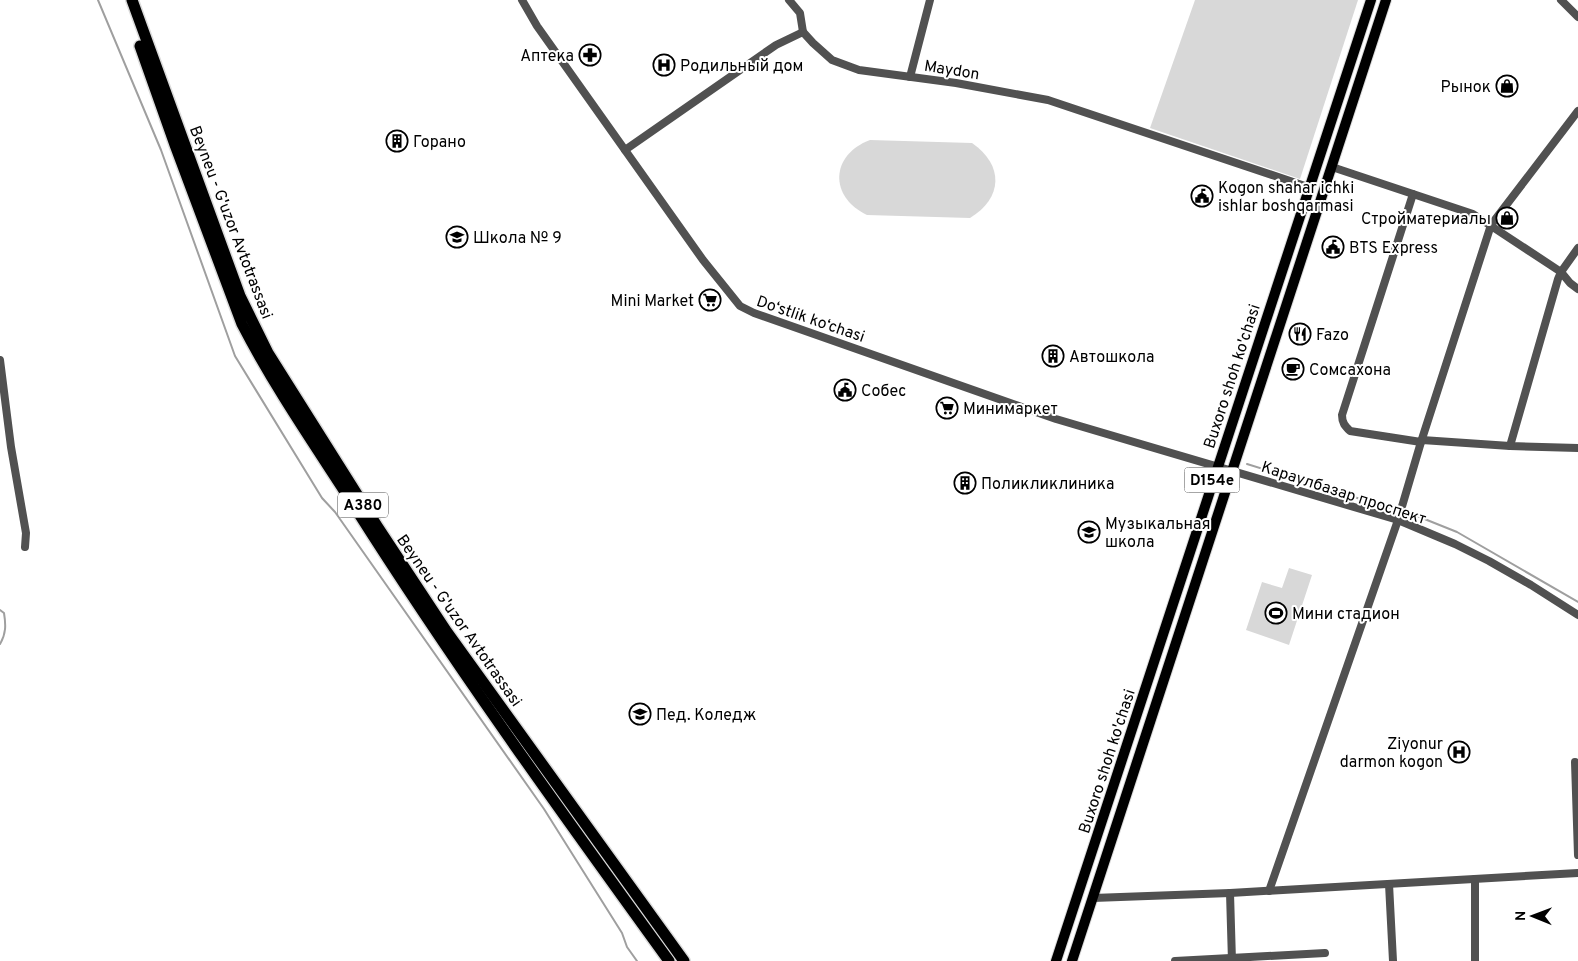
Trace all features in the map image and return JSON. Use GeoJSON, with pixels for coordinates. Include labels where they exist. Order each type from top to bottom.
{"type":"FeatureCollection","features":[{"type":"Feature","properties":{"kind":"highway","name":"Beyneu - G'uzor Avtotrassasi"},"geometry":{"type":"LineString","coordinates":[[124,0],[175,145],[242,324],[249,338],[425,617],[460,669],[669,961]]}},
{"type":"Feature","properties":{"kind":"highway","name":"Beyneu - G'uzor Avtotrassasi"},"geometry":{"type":"LineString","coordinates":[[132,0],[240,296],[268,353],[377,526],[447,632],[684,961]]}},
{"type":"Feature","properties":{"kind":"main road","name":"Buxoro shoh ko'chasi"},"geometry":{"type":"LineString","coordinates":[[1056,961],[1308,187],[1371,0]]}},
{"type":"Feature","properties":{"kind":"main road","name":"Buxoro shoh ko'chasi"},"geometry":{"type":"LineString","coordinates":[[1072,961],[1386,0]]}},
{"type":"Feature","properties":{"kind":"main road"},"geometry":{"type":"LineString","coordinates":[[1308,187],[1324,192]]}},
{"type":"Feature","properties":{"kind":"street","name":"Do‘stlik ko‘chasi"},"geometry":{"type":"LineString","coordinates":[[522,0],[538,26],[703,260],[740,306],[754,313],[1056,419],[1232,471]]}},
{"type":"Feature","properties":{"kind":"street"},"geometry":{"type":"LineString","coordinates":[[625,150],[776,45],[802,32],[800,13],[789,0]]}},
{"type":"Feature","properties":{"kind":"street"},"geometry":{"type":"LineString","coordinates":[[910,77],[930,0]]}},
{"type":"Feature","properties":{"kind":"street"},"geometry":{"type":"LineString","coordinates":[[1561,0],[1578,17]]}},
{"type":"Feature","properties":{"kind":"street","name":"Maydon"},"geometry":{"type":"LineString","coordinates":[[802,32],[832,60],[859,70],[956,83],[1048,100],[1308,187]]}},
{"type":"Feature","properties":{"kind":"street"},"geometry":{"type":"LineString","coordinates":[[1269,890],[1398,520],[1421,441],[1491,225],[1578,111]]}},
{"type":"Feature","properties":{"kind":"street"},"geometry":{"type":"LineString","coordinates":[[1332,167],[1472,214],[1561,272],[1578,289]]}},
{"type":"Feature","properties":{"kind":"street"},"geometry":{"type":"LineString","coordinates":[[1413,194],[1345,406],[1342,421],[1345,427],[1350,431],[1421,441],[1578,448]]}},
{"type":"Feature","properties":{"kind":"street"},"geometry":{"type":"LineString","coordinates":[[1510,446],[1561,272],[1578,248]]}},
{"type":"Feature","properties":{"kind":"street"},"geometry":{"type":"LineString","coordinates":[[0,360],[11,448],[26,533],[25,547]]}},
{"type":"Feature","properties":{"kind":"street","name":"Караулбазар проспект"},"geometry":{"type":"LineString","coordinates":[[1232,471],[1398,520],[1455,544],[1489,561],[1578,615]]}},
{"type":"Feature","properties":{"kind":"street"},"geometry":{"type":"LineString","coordinates":[[1575,762],[1578,855]]}},
{"type":"Feature","properties":{"kind":"street"},"geometry":{"type":"LineString","coordinates":[[1093,898],[1230,893],[1578,873]]}},
{"type":"Feature","properties":{"kind":"street"},"geometry":{"type":"LineString","coordinates":[[1474,879],[1475,961]]}},
{"type":"Feature","properties":{"kind":"street"},"geometry":{"type":"LineString","coordinates":[[1389,884],[1393,961]]}},
{"type":"Feature","properties":{"kind":"street"},"geometry":{"type":"LineString","coordinates":[[1230,893],[1232,959]]}},
{"type":"Feature","properties":{"kind":"street"},"geometry":{"type":"LineString","coordinates":[[1175,961],[1325,953]]}},
{"type":"Feature","properties":{"kind":"shaded area"},"geometry":{"type":"Polygon","coordinates":[[[1195,0],[1358,0],[1300,179],[1150,128],[1195,0]]]}},
{"type":"Feature","properties":{"kind":"shaded area"},"geometry":{"type":"Polygon","coordinates":[[[870,140],[972,143],[990,161],[994,171],[994,191],[989,201],[981,210],[970,218],[867,215],[846,198],[839,176],[841,166],[847,156],[857,147],[870,140]]]}},
{"type":"Feature","properties":{"kind":"shaded area","name":"Мини стадион"},"geometry":{"type":"Polygon","coordinates":[[[1289,568],[1312,575],[1289,645],[1246,630],[1262,582],[1282,588],[1289,568]]]}},
{"type":"Feature","properties":{"kind":"waterway"},"geometry":{"type":"LineString","coordinates":[[98,0],[161,150],[235,356],[322,498],[335,512],[544,809],[622,933],[627,947],[637,961]]}},
{"type":"Feature","properties":{"kind":"waterway"},"geometry":{"type":"LineString","coordinates":[[1247,464],[1393,509]]}},
{"type":"Feature","properties":{"kind":"waterway"},"geometry":{"type":"LineString","coordinates":[[1412,514],[1457,532],[1578,602]]}},
{"type":"Feature","properties":{"kind":"waterway"},"geometry":{"type":"LineString","coordinates":[[0,610],[4,613],[5,625],[0,644]]}},
{"type":"Feature","properties":{"kind":"place","name":"Аптека"},"geometry":{"type":"Point","coordinates":[590,55]}},
{"type":"Feature","properties":{"kind":"place","name":"Родильный дом"},"geometry":{"type":"Point","coordinates":[664,65]}},
{"type":"Feature","properties":{"kind":"place","name":"Рынок"},"geometry":{"type":"Point","coordinates":[1507,86]}},
{"type":"Feature","properties":{"kind":"place","name":"Горано"},"geometry":{"type":"Point","coordinates":[397,141]}},
{"type":"Feature","properties":{"kind":"place","name":"Kogon shahar ichki ishlar boshqarmasi"},"geometry":{"type":"Point","coordinates":[1202,196]}},
{"type":"Feature","properties":{"kind":"place","name":"Стройматериалы"},"geometry":{"type":"Point","coordinates":[1507,218]}},
{"type":"Feature","properties":{"kind":"place","name":"Школа № 9"},"geometry":{"type":"Point","coordinates":[457,237]}},
{"type":"Feature","properties":{"kind":"place","name":"BTS Express"},"geometry":{"type":"Point","coordinates":[1333,247]}},
{"type":"Feature","properties":{"kind":"place","name":"Mini Market"},"geometry":{"type":"Point","coordinates":[710,300]}},
{"type":"Feature","properties":{"kind":"place","name":"Fazo"},"geometry":{"type":"Point","coordinates":[1300,334]}},
{"type":"Feature","properties":{"kind":"place","name":"Автошкола"},"geometry":{"type":"Point","coordinates":[1053,356]}},
{"type":"Feature","properties":{"kind":"place","name":"Сомсахона"},"geometry":{"type":"Point","coordinates":[1293,369]}},
{"type":"Feature","properties":{"kind":"place","name":"Собеc"},"geometry":{"type":"Point","coordinates":[845,390]}},
{"type":"Feature","properties":{"kind":"place","name":"Минимаркет"},"geometry":{"type":"Point","coordinates":[947,408]}},
{"type":"Feature","properties":{"kind":"place","name":"Поликликлиника"},"geometry":{"type":"Point","coordinates":[965,483]}},
{"type":"Feature","properties":{"kind":"place","name":"Музыкальная школа"},"geometry":{"type":"Point","coordinates":[1089,532]}},
{"type":"Feature","properties":{"kind":"place","name":"Мини стадион"},"geometry":{"type":"Point","coordinates":[1276,613]}},
{"type":"Feature","properties":{"kind":"place","name":"Пед. Коледж"},"geometry":{"type":"Point","coordinates":[640,714]}},
{"type":"Feature","properties":{"kind":"place","name":"Ziyonur darmon kogon"},"geometry":{"type":"Point","coordinates":[1459,752]}}]}
